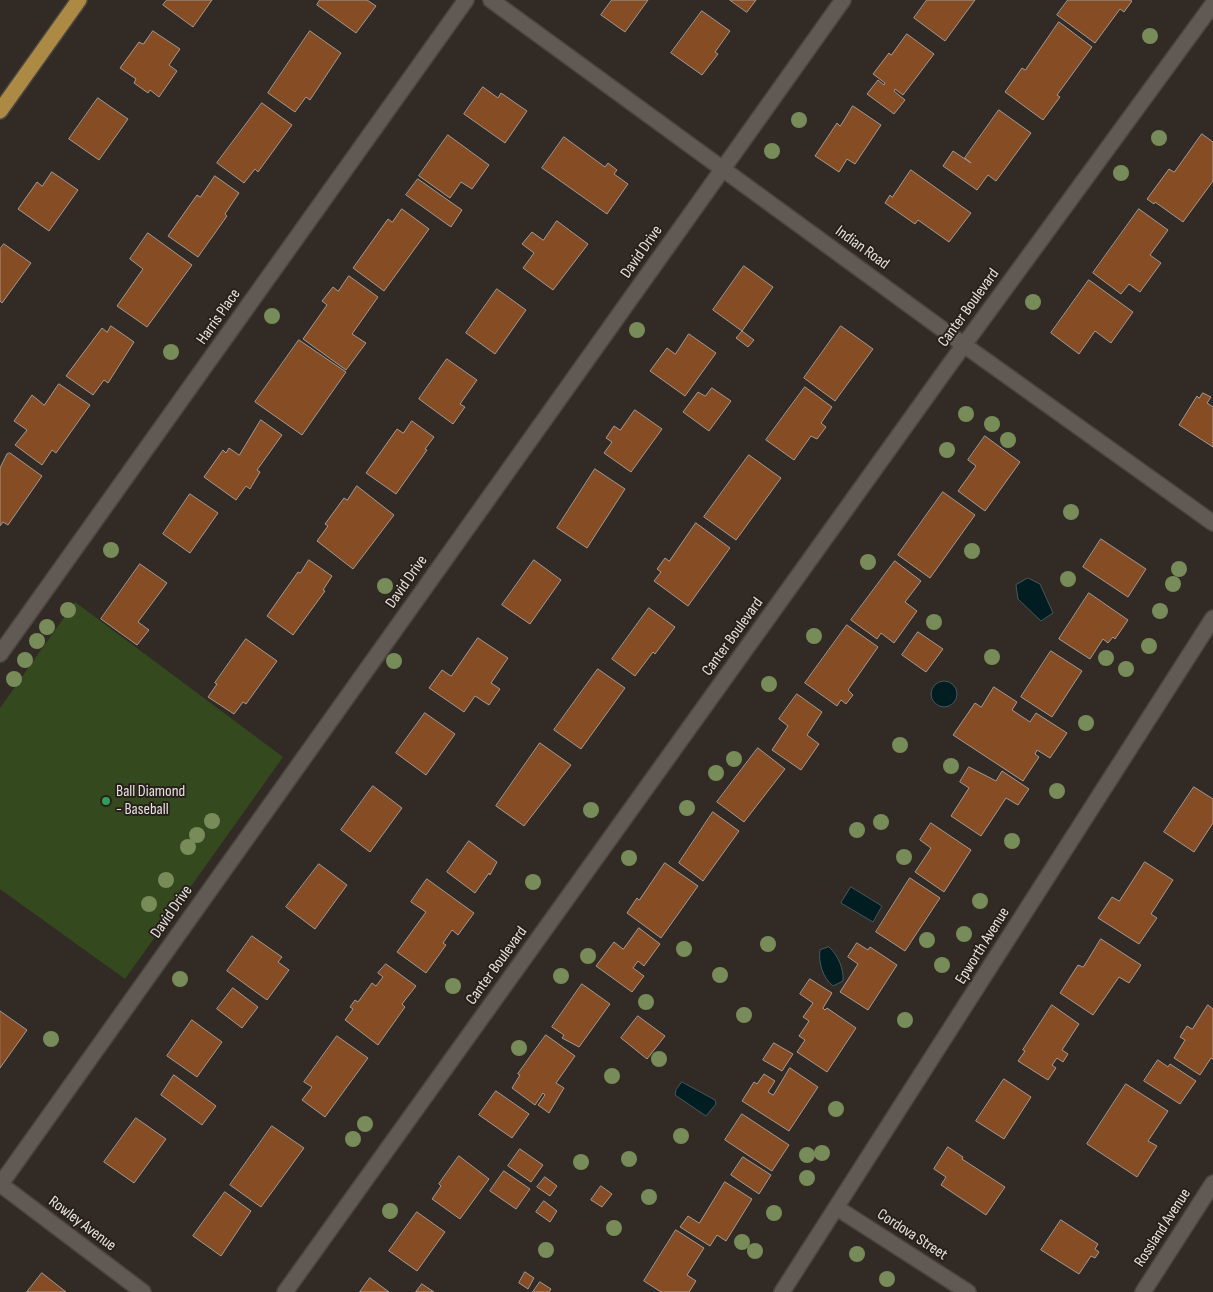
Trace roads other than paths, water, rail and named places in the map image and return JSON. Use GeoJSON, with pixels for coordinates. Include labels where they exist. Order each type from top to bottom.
{"type":"FeatureCollection","features":[{"type":"Feature","properties":{"kind":"main road"},"geometry":{"type":"LineString","coordinates":[[0,111],[79,0]]}},
{"type":"Feature","properties":{"kind":"street","name":"Harris Place"},"geometry":{"type":"LineString","coordinates":[[0,654],[466,0]]}},
{"type":"Feature","properties":{"kind":"street","name":"Indian Road"},"geometry":{"type":"LineString","coordinates":[[491,0],[964,345],[1213,522]]}},
{"type":"Feature","properties":{"kind":"street","name":"David Drive"},"geometry":{"type":"LineString","coordinates":[[0,1184],[843,0]]}},
{"type":"Feature","properties":{"kind":"street","name":"Canter Boulevard"},"geometry":{"type":"LineString","coordinates":[[285,1292],[964,345],[1213,4]]}},
{"type":"Feature","properties":{"kind":"street","name":"Epworth Avenue"},"geometry":{"type":"LineString","coordinates":[[782,1292],[1213,618]]}},
{"type":"Feature","properties":{"kind":"street","name":"Rossland Avenue"},"geometry":{"type":"LineString","coordinates":[[1143,1292],[1213,1183]]}},
{"type":"Feature","properties":{"kind":"street","name":"Rowley Avenue"},"geometry":{"type":"LineString","coordinates":[[0,1184],[143,1292]]}},
{"type":"Feature","properties":{"kind":"street","name":"Cordova Street"},"geometry":{"type":"LineString","coordinates":[[837,1208],[968,1292]]}},
{"type":"Feature","properties":{"kind":"water"},"geometry":{"type":"Polygon","coordinates":[[[1028,578],[1040,584],[1053,613],[1041,621],[1018,599],[1016,585],[1028,578]]]}},
{"type":"Feature","properties":{"kind":"water"},"geometry":{"type":"Polygon","coordinates":[[[944,681],[953,685],[957,694],[953,703],[944,707],[935,703],[931,694],[935,685],[944,681]]]}},
{"type":"Feature","properties":{"kind":"water"},"geometry":{"type":"Polygon","coordinates":[[[851,887],[882,906],[873,922],[841,903],[851,887]]]}},
{"type":"Feature","properties":{"kind":"water"},"geometry":{"type":"Polygon","coordinates":[[[829,947],[840,963],[843,976],[843,981],[833,986],[824,975],[820,960],[820,950],[829,947]]]}},
{"type":"Feature","properties":{"kind":"water"},"geometry":{"type":"Polygon","coordinates":[[[682,1082],[715,1100],[716,1104],[706,1116],[675,1095],[682,1082]]]}},
{"type":"Feature","properties":{"kind":"place","name":"Ball Diamond - Baseball"},"geometry":{"type":"Point","coordinates":[106,801]}}]}
